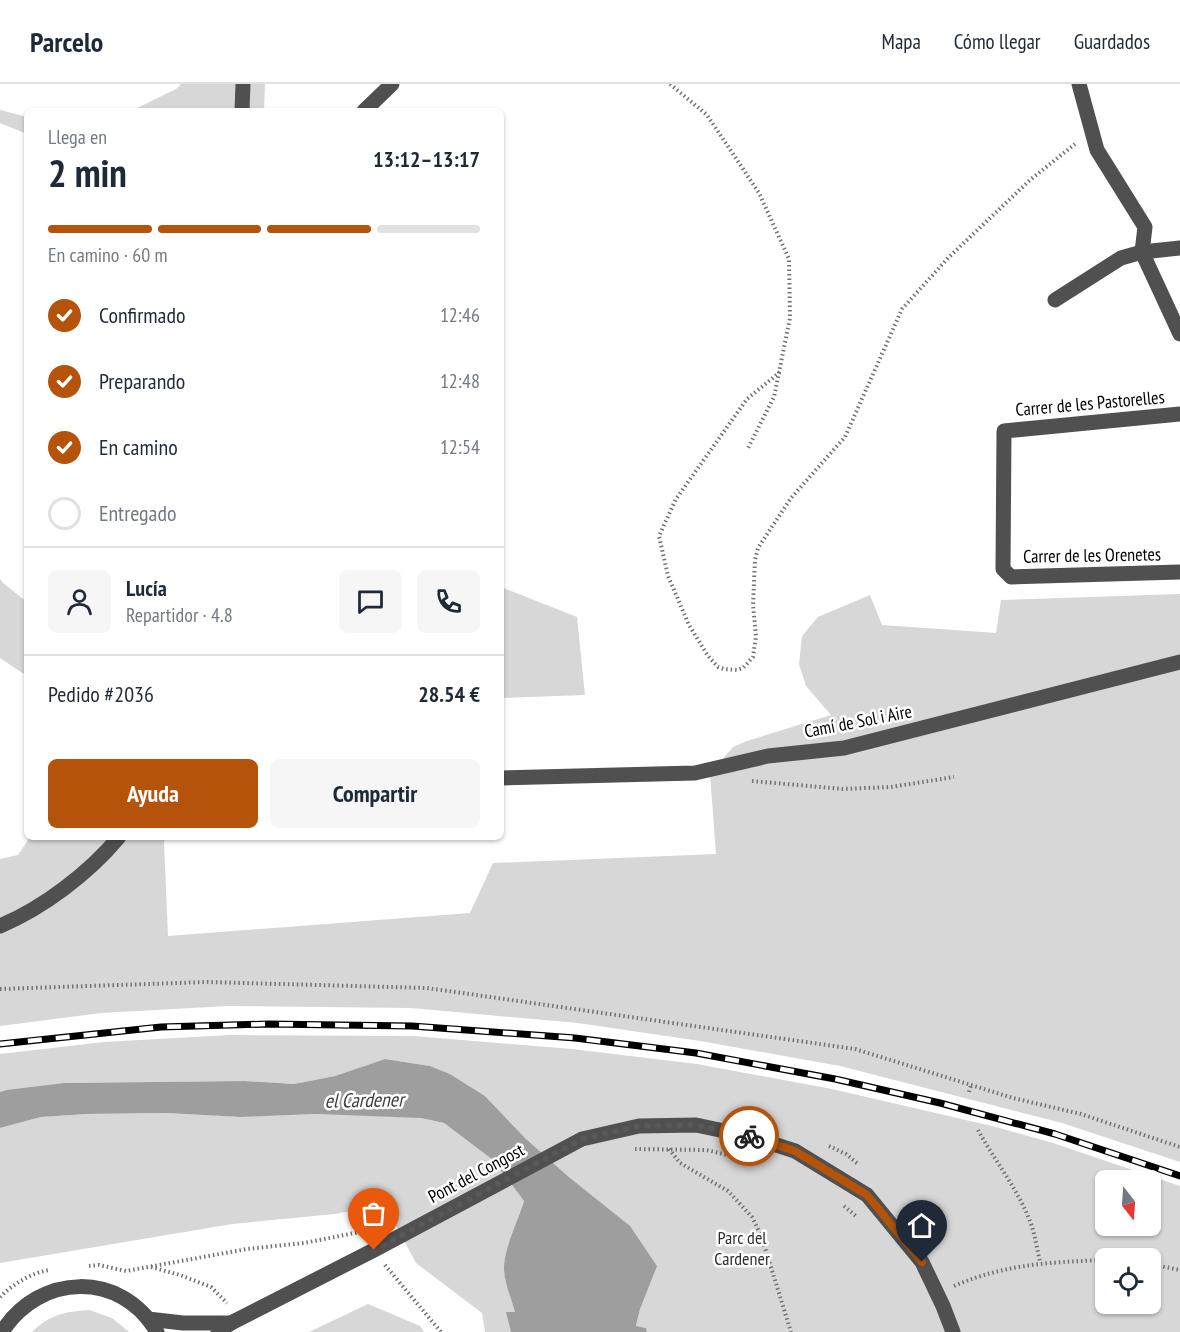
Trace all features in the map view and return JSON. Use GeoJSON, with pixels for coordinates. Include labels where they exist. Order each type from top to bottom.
{"type":"FeatureCollection","features":[{"type":"Feature","properties":{"kind":"street"},"geometry":{"type":"LineString","coordinates":[[242,108],[243,84]]}},
{"type":"Feature","properties":{"kind":"street"},"geometry":{"type":"LineString","coordinates":[[367,108],[392,84]]}},
{"type":"Feature","properties":{"kind":"street"},"geometry":{"type":"LineString","coordinates":[[1079,84],[1097,150],[1145,226],[1142,252],[1180,334]]}},
{"type":"Feature","properties":{"kind":"street"},"geometry":{"type":"LineString","coordinates":[[1055,300],[1121,258],[1142,252],[1180,248]]}},
{"type":"Feature","properties":{"kind":"street","name":"Carrer de les Pastorelles"},"geometry":{"type":"LineString","coordinates":[[1004,431],[1180,414]]}},
{"type":"Feature","properties":{"kind":"street","name":"Carrer de les Orenetes"},"geometry":{"type":"LineString","coordinates":[[1004,431],[1003,569],[1011,577],[1180,572]]}},
{"type":"Feature","properties":{"kind":"street","name":"Camí de Sol i Aire"},"geometry":{"type":"LineString","coordinates":[[504,778],[695,773],[768,756],[844,748],[1180,662]]}},
{"type":"Feature","properties":{"kind":"street"},"geometry":{"type":"LineString","coordinates":[[0,926],[23,917],[78,877],[116,840]]}},
{"type":"Feature","properties":{"kind":"street","name":"Pont del Congost"},"geometry":{"type":"LineString","coordinates":[[227,1321],[257,1310],[582,1139],[639,1126],[696,1125],[748,1136],[795,1151],[867,1195],[922,1262],[953,1332]]}},
{"type":"Feature","properties":{"kind":"street"},"geometry":{"type":"LineString","coordinates":[[2,1332],[19,1310],[34,1299],[59,1289],[76,1286],[104,1290],[120,1296],[135,1306],[157,1332]]}},
{"type":"Feature","properties":{"kind":"street"},"geometry":{"type":"LineString","coordinates":[[148,1319],[183,1323],[227,1321]]}},
{"type":"Feature","properties":{"kind":"path"},"geometry":{"type":"LineString","coordinates":[[670,84],[707,115],[759,193],[789,259],[790,318],[780,372],[774,398],[748,448]]}},
{"type":"Feature","properties":{"kind":"path"},"geometry":{"type":"LineString","coordinates":[[780,372],[747,399],[676,499],[659,536],[668,576],[689,625],[718,668],[737,670],[743,668],[753,657],[756,636],[753,605],[755,560],[758,548],[791,498],[845,437],[902,309],[948,258],[1030,180],[1092,130]]}},
{"type":"Feature","properties":{"kind":"path"},"geometry":{"type":"LineString","coordinates":[[741,780],[843,789],[891,787],[954,777]]}},
{"type":"Feature","properties":{"kind":"path"},"geometry":{"type":"LineString","coordinates":[[0,989],[207,982],[427,988],[855,1049],[1013,1098],[1081,1114],[1180,1147]]}},
{"type":"Feature","properties":{"kind":"path"},"geometry":{"type":"LineString","coordinates":[[969,1092],[971,1085]]}},
{"type":"Feature","properties":{"kind":"path"},"geometry":{"type":"LineString","coordinates":[[978,1130],[1004,1170],[1030,1222],[1041,1262]]}},
{"type":"Feature","properties":{"kind":"path"},"geometry":{"type":"LineString","coordinates":[[761,1163],[706,1150],[668,1148],[680,1163],[728,1191],[752,1217],[762,1235],[791,1332]]}},
{"type":"Feature","properties":{"kind":"path"},"geometry":{"type":"LineString","coordinates":[[837,1201],[862,1222]]}},
{"type":"Feature","properties":{"kind":"path"},"geometry":{"type":"LineString","coordinates":[[227,1321],[211,1287],[148,1266],[247,1249],[304,1243],[370,1230]]}},
{"type":"Feature","properties":{"kind":"path"},"geometry":{"type":"LineString","coordinates":[[956,1285],[999,1271],[1041,1262],[1095,1260]]}},
{"type":"Feature","properties":{"kind":"path"},"geometry":{"type":"LineString","coordinates":[[385,1264],[441,1332]]}},
{"type":"Feature","properties":{"kind":"path"},"geometry":{"type":"LineString","coordinates":[[1161,1266],[1180,1270]]}},
{"type":"Feature","properties":{"kind":"green space"},"geometry":{"type":"Polygon","coordinates":[[[181,84],[265,84],[264,108],[137,108],[176,89],[181,84]]]}},
{"type":"Feature","properties":{"kind":"green space"},"geometry":{"type":"Polygon","coordinates":[[[0,110],[24,116],[24,133],[0,123],[0,110]]]}},
{"type":"Feature","properties":{"kind":"green space"},"geometry":{"type":"Polygon","coordinates":[[[0,579],[24,600],[24,674],[0,658],[0,579]]]}},
{"type":"Feature","properties":{"kind":"green space"},"geometry":{"type":"Polygon","coordinates":[[[504,588],[577,617],[585,695],[504,698],[504,588]]]}},
{"type":"Feature","properties":{"kind":"green space"},"geometry":{"type":"Polygon","coordinates":[[[1180,594],[1180,1162],[1062,1123],[840,1066],[700,1041],[578,1023],[411,1008],[228,1006],[101,1013],[0,1026],[0,859],[18,855],[28,840],[165,840],[168,936],[470,913],[493,863],[716,854],[710,774],[733,747],[831,715],[806,686],[799,664],[802,636],[818,617],[870,595],[882,625],[996,633],[1001,600],[1180,594]]]}},
{"type":"Feature","properties":{"kind":"green space","name":"Parc del Cardener"},"geometry":{"type":"Polygon","coordinates":[[[230,1035],[413,1036],[572,1049],[697,1064],[832,1089],[996,1127],[1053,1143],[1133,1170],[1095,1170],[1095,1236],[1161,1236],[1161,1180],[1180,1186],[1180,1332],[647,1332],[646,1328],[636,1327],[640,1309],[570,1178],[525,1138],[485,1096],[450,1074],[430,1066],[385,1059],[335,1076],[294,1084],[245,1081],[64,1083],[0,1092],[0,1054],[104,1042],[230,1035]]]}},
{"type":"Feature","properties":{"kind":"green space"},"geometry":{"type":"Polygon","coordinates":[[[166,1113],[240,1117],[317,1114],[397,1115],[444,1123],[493,1160],[524,1201],[504,1262],[506,1281],[515,1312],[507,1312],[511,1332],[485,1332],[482,1313],[416,1263],[385,1205],[335,1214],[232,1224],[0,1263],[0,1128],[41,1117],[166,1113]]]}},
{"type":"Feature","properties":{"kind":"green space"},"geometry":{"type":"Polygon","coordinates":[[[368,1304],[420,1326],[424,1332],[309,1332],[368,1304]]]}},
{"type":"Feature","properties":{"kind":"green space"},"geometry":{"type":"Polygon","coordinates":[[[89,1310],[112,1318],[129,1332],[32,1332],[45,1321],[58,1315],[89,1310]]]}},
{"type":"Feature","properties":{"kind":"water","name":"el Cardener"},"geometry":{"type":"Polygon","coordinates":[[[385,1059],[430,1066],[450,1074],[485,1096],[525,1138],[630,1226],[657,1266],[640,1309],[636,1326],[646,1328],[647,1332],[511,1332],[506,1312],[515,1312],[506,1280],[504,1262],[524,1201],[493,1160],[444,1123],[421,1118],[317,1114],[240,1117],[166,1113],[41,1117],[0,1128],[0,1092],[7,1090],[64,1083],[245,1081],[294,1084],[335,1076],[385,1059]]]}},
{"type":"Feature","properties":{"kind":"railway"},"geometry":{"type":"LineString","coordinates":[[0,1044],[161,1027],[268,1024],[412,1026],[575,1038],[696,1053],[835,1079],[940,1103],[1055,1134],[1180,1176]]}},
{"type":"Feature","properties":{"kind":"way so far"},"geometry":{"type":"LineString","coordinates":[[374,1250],[582,1139],[639,1126],[696,1125],[749,1136]]}},
{"type":"Feature","properties":{"kind":"route"},"geometry":{"type":"LineString","coordinates":[[749,1136],[795,1151],[867,1195],[922,1262]]}}]}
